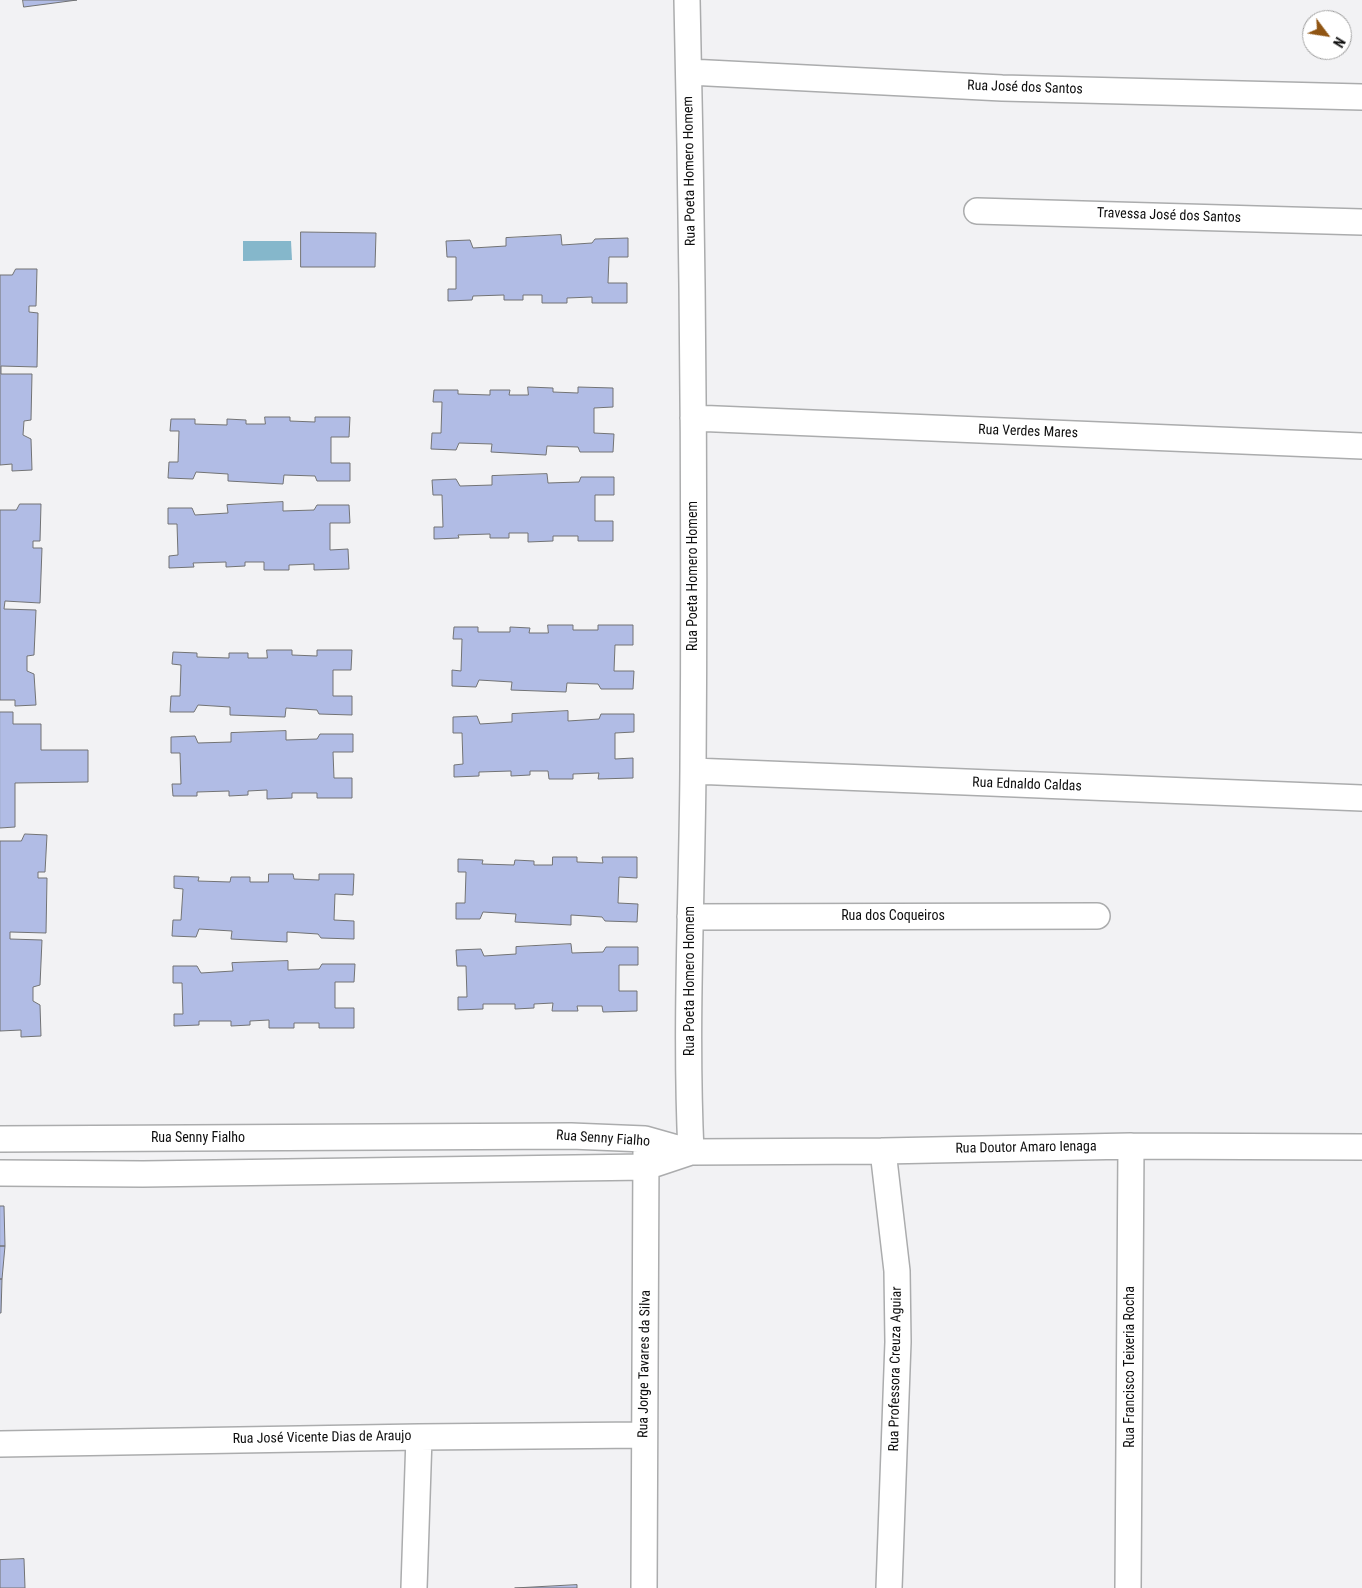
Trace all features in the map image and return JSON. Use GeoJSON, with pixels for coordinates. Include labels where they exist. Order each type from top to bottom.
{"type":"FeatureCollection","features":[{"type":"Feature","properties":{"kind":"street","name":"Rua Poeta Homero Homem"},"geometry":{"type":"LineString","coordinates":[[687,0],[693,418],[693,771],[689,1115],[691,1152]]}},
{"type":"Feature","properties":{"kind":"street","name":"Rua José dos Santos"},"geometry":{"type":"LineString","coordinates":[[689,72],[1002,88],[1362,97]]}},
{"type":"Feature","properties":{"kind":"street","name":"Travessa José dos Santos"},"geometry":{"type":"LineString","coordinates":[[977,211],[1362,222]]}},
{"type":"Feature","properties":{"kind":"street","name":"Rua Verdes Mares"},"geometry":{"type":"LineString","coordinates":[[693,418],[1362,446]]}},
{"type":"Feature","properties":{"kind":"street","name":"Rua Ednaldo Caldas"},"geometry":{"type":"LineString","coordinates":[[693,771],[1362,798]]}},
{"type":"Feature","properties":{"kind":"street","name":"Rua dos Coqueiros"},"geometry":{"type":"LineString","coordinates":[[690,917],[1097,916]]}},
{"type":"Feature","properties":{"kind":"street","name":"Rua Senny Fialho"},"geometry":{"type":"LineString","coordinates":[[0,1138],[571,1136],[645,1139],[691,1152]]}},
{"type":"Feature","properties":{"kind":"street","name":"Rua Jorge Tavares da Silva"},"geometry":{"type":"LineString","coordinates":[[644,1588],[645,1139]]}},
{"type":"Feature","properties":{"kind":"street","name":"Rua Doutor Amaro Ienaga"},"geometry":{"type":"LineString","coordinates":[[691,1152],[883,1151],[1132,1146],[1362,1147]]}},
{"type":"Feature","properties":{"kind":"street","name":"Rua Francisco Teixeria Rocha"},"geometry":{"type":"LineString","coordinates":[[1128,1588],[1132,1146]]}},
{"type":"Feature","properties":{"kind":"street","name":"Rua Professora Creuza Aguiar"},"geometry":{"type":"LineString","coordinates":[[883,1151],[898,1271],[898,1342],[889,1588]]}},
{"type":"Feature","properties":{"kind":"street","name":"Rua Senny Fialho"},"geometry":{"type":"LineString","coordinates":[[0,1173],[143,1174],[646,1167],[691,1152]]}},
{"type":"Feature","properties":{"kind":"street","name":"Rua José Vicente Dias de Araujo"},"geometry":{"type":"LineString","coordinates":[[0,1444],[419,1436],[644,1435]]}},
{"type":"Feature","properties":{"kind":"street"},"geometry":{"type":"LineString","coordinates":[[414,1588],[419,1436]]}},
{"type":"Feature","properties":{"kind":"water"},"geometry":{"type":"Polygon","coordinates":[[[243,241],[291,241],[292,260],[243,261],[243,241]]]}},
{"type":"Feature","properties":{"kind":"building"},"geometry":{"type":"Polygon","coordinates":[[[23,0],[77,0],[24,7],[23,0]]]}},
{"type":"Feature","properties":{"kind":"building"},"geometry":{"type":"Polygon","coordinates":[[[301,232],[376,233],[375,267],[301,267],[301,232]]]}},
{"type":"Feature","properties":{"kind":"building"},"geometry":{"type":"Polygon","coordinates":[[[561,235],[562,245],[592,243],[595,239],[628,238],[628,257],[609,257],[608,283],[627,283],[627,303],[592,303],[592,297],[567,298],[567,303],[542,303],[542,295],[523,295],[523,300],[504,300],[504,295],[473,296],[472,300],[448,301],[448,289],[456,289],[456,257],[447,257],[446,241],[470,240],[473,248],[506,246],[506,238],[561,235]]]}},
{"type":"Feature","properties":{"kind":"building"},"geometry":{"type":"Polygon","coordinates":[[[16,269],[37,269],[36,306],[29,306],[29,312],[38,313],[37,367],[1,366],[1,374],[32,374],[31,420],[24,421],[23,435],[31,439],[32,470],[12,471],[12,464],[0,465],[0,275],[12,275],[16,269]]]}},
{"type":"Feature","properties":{"kind":"building"},"geometry":{"type":"Polygon","coordinates":[[[528,387],[553,388],[553,392],[578,393],[578,387],[613,388],[613,407],[594,408],[594,433],[614,434],[613,452],[580,452],[578,447],[547,446],[546,455],[491,452],[492,444],[459,443],[456,450],[431,449],[432,433],[441,433],[442,402],[433,402],[434,390],[458,390],[458,394],[490,395],[490,390],[510,390],[509,395],[528,395],[528,387]]]}},
{"type":"Feature","properties":{"kind":"building"},"geometry":{"type":"Polygon","coordinates":[[[265,417],[290,417],[290,421],[315,422],[315,417],[350,417],[349,437],[331,437],[331,463],[350,463],[350,481],[317,481],[315,476],[284,475],[283,484],[228,481],[228,474],[196,472],[193,479],[168,478],[169,462],[178,462],[179,431],[170,431],[171,419],[195,419],[195,424],[227,425],[227,419],[246,420],[246,424],[265,424],[265,417]]]}},
{"type":"Feature","properties":{"kind":"building"},"geometry":{"type":"Polygon","coordinates":[[[547,474],[548,483],[579,482],[581,477],[614,477],[614,495],[595,495],[595,521],[613,521],[613,541],[578,541],[578,536],[553,536],[553,541],[528,542],[528,533],[509,533],[509,538],[490,538],[490,534],[458,535],[459,538],[434,539],[434,527],[443,527],[442,495],[433,495],[432,480],[456,479],[460,486],[492,485],[492,476],[547,474]]]}},
{"type":"Feature","properties":{"kind":"building"},"geometry":{"type":"Polygon","coordinates":[[[283,502],[283,511],[314,510],[317,505],[349,505],[350,523],[330,523],[330,550],[348,549],[349,569],[314,570],[314,564],[289,565],[289,570],[264,570],[264,562],[245,562],[245,566],[226,567],[226,562],[193,563],[194,567],[169,568],[169,556],[178,555],[177,524],[168,524],[168,508],[192,508],[195,515],[228,513],[227,505],[283,502]]]}},
{"type":"Feature","properties":{"kind":"building"},"geometry":{"type":"Polygon","coordinates":[[[20,504],[41,504],[40,541],[33,541],[33,548],[42,548],[40,603],[5,601],[4,609],[36,610],[34,655],[27,656],[27,671],[34,674],[36,705],[15,706],[15,700],[0,700],[0,510],[16,510],[20,504]]]}},
{"type":"Feature","properties":{"kind":"building"},"geometry":{"type":"Polygon","coordinates":[[[548,625],[573,625],[573,630],[598,630],[598,625],[633,625],[633,645],[615,645],[614,671],[634,671],[633,689],[601,689],[598,684],[567,683],[566,692],[511,690],[512,682],[479,680],[476,687],[452,686],[452,670],[461,671],[462,639],[453,639],[454,627],[478,627],[478,632],[510,632],[510,627],[530,628],[529,633],[548,633],[548,625]]]}},
{"type":"Feature","properties":{"kind":"building"},"geometry":{"type":"Polygon","coordinates":[[[267,650],[292,650],[292,655],[317,656],[317,650],[352,650],[351,670],[333,670],[333,696],[352,696],[352,715],[319,714],[317,710],[286,708],[285,717],[230,715],[230,707],[198,705],[194,712],[170,712],[171,696],[180,696],[181,665],[172,664],[173,652],[197,653],[197,657],[229,658],[229,653],[248,653],[248,658],[267,658],[267,650]]]}},
{"type":"Feature","properties":{"kind":"building"},"geometry":{"type":"Polygon","coordinates":[[[568,711],[568,721],[599,719],[601,714],[634,714],[634,732],[615,733],[615,759],[633,758],[633,778],[598,779],[599,773],[573,774],[573,779],[549,779],[548,771],[530,771],[530,775],[511,776],[511,771],[479,772],[479,776],[454,777],[454,765],[463,764],[462,733],[453,733],[453,717],[477,716],[480,724],[512,722],[512,714],[568,711]]]}},
{"type":"Feature","properties":{"kind":"building"},"geometry":{"type":"Polygon","coordinates":[[[0,712],[13,712],[13,724],[41,724],[41,750],[88,750],[88,782],[15,783],[15,827],[0,828],[0,712]]]}},
{"type":"Feature","properties":{"kind":"building"},"geometry":{"type":"Polygon","coordinates":[[[286,731],[286,740],[317,739],[320,734],[353,734],[353,752],[333,752],[334,778],[352,778],[352,798],[317,798],[317,793],[292,793],[292,798],[267,799],[267,790],[248,791],[248,795],[229,796],[229,791],[197,792],[197,796],[173,796],[172,784],[181,784],[180,753],[171,753],[171,737],[195,736],[198,743],[231,742],[231,733],[286,731]]]}},
{"type":"Feature","properties":{"kind":"building"},"geometry":{"type":"Polygon","coordinates":[[[25,834],[47,835],[45,872],[38,872],[38,878],[47,878],[46,933],[10,932],[10,939],[42,940],[40,985],[33,987],[33,1001],[40,1005],[41,1036],[21,1037],[21,1030],[0,1031],[0,841],[21,841],[25,834]]]}},
{"type":"Feature","properties":{"kind":"building"},"geometry":{"type":"Polygon","coordinates":[[[553,857],[577,857],[577,862],[603,863],[602,857],[637,857],[637,878],[619,877],[618,903],[638,904],[637,922],[605,921],[602,917],[571,915],[571,925],[515,922],[516,914],[483,912],[480,919],[456,919],[456,903],[465,903],[466,872],[458,872],[458,859],[483,860],[482,864],[514,865],[515,860],[534,861],[534,865],[552,865],[553,857]]]}},
{"type":"Feature","properties":{"kind":"building"},"geometry":{"type":"Polygon","coordinates":[[[269,874],[293,874],[294,879],[319,880],[319,874],[354,874],[353,895],[335,894],[334,920],[354,921],[354,939],[321,938],[318,934],[287,932],[287,942],[231,939],[232,931],[199,929],[196,937],[172,936],[173,920],[181,920],[183,889],[174,888],[174,876],[199,877],[198,881],[230,882],[231,877],[250,877],[250,882],[268,882],[269,874]]]}},
{"type":"Feature","properties":{"kind":"building"},"geometry":{"type":"Polygon","coordinates":[[[571,944],[572,953],[603,952],[606,947],[638,947],[638,965],[619,965],[619,991],[637,991],[637,1011],[603,1012],[602,1006],[577,1006],[578,1011],[552,1011],[553,1003],[534,1004],[534,1008],[515,1009],[515,1004],[483,1004],[483,1009],[458,1010],[458,997],[467,997],[466,966],[457,966],[456,950],[481,949],[484,956],[516,954],[516,947],[571,944]]]}},
{"type":"Feature","properties":{"kind":"building"},"geometry":{"type":"Polygon","coordinates":[[[288,961],[288,970],[319,969],[322,964],[355,964],[354,982],[335,982],[335,1008],[354,1008],[354,1028],[319,1028],[319,1023],[294,1023],[294,1028],[269,1028],[269,1020],[250,1021],[250,1025],[231,1026],[231,1021],[199,1021],[199,1025],[174,1026],[174,1014],[183,1014],[182,983],[173,983],[173,966],[197,966],[201,973],[233,971],[232,963],[288,961]]]}},
{"type":"Feature","properties":{"kind":"building"},"geometry":{"type":"Polygon","coordinates":[[[0,1206],[4,1206],[5,1246],[0,1246],[0,1206]]]}},
{"type":"Feature","properties":{"kind":"building"},"geometry":{"type":"Polygon","coordinates":[[[0,1246],[5,1246],[2,1279],[0,1279],[0,1246]]]}},
{"type":"Feature","properties":{"kind":"building"},"geometry":{"type":"Polygon","coordinates":[[[0,1279],[2,1279],[1,1313],[0,1313],[0,1279]]]}},
{"type":"Feature","properties":{"kind":"building"},"geometry":{"type":"Polygon","coordinates":[[[24,1559],[25,1588],[0,1588],[0,1560],[24,1559]]]}},
{"type":"Feature","properties":{"kind":"building"},"geometry":{"type":"Polygon","coordinates":[[[577,1585],[577,1588],[515,1588],[577,1585]]]}}]}
